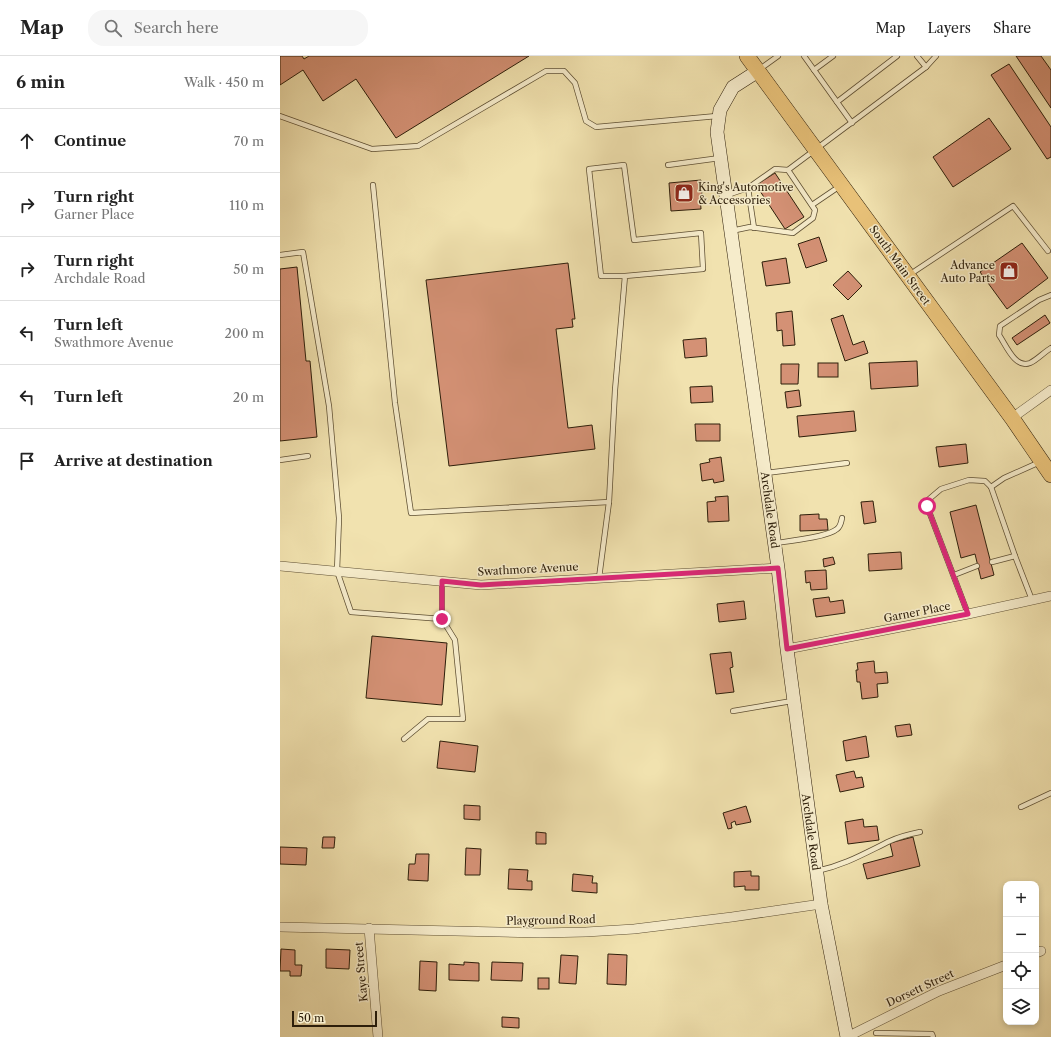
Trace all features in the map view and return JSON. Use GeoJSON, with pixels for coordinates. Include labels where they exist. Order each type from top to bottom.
{"type":"FeatureCollection","features":[{"type":"Feature","properties":{"kind":"main road","name":"South Main Street"},"geometry":{"type":"LineString","coordinates":[[747,56],[1012,418],[1051,475]]}},
{"type":"Feature","properties":{"kind":"main road","name":"Archdale Road"},"geometry":{"type":"LineString","coordinates":[[758,71],[733,87],[720,110],[717,132],[775,544],[787,649],[821,904],[847,1037]]}},
{"type":"Feature","properties":{"kind":"street"},"geometry":{"type":"LineString","coordinates":[[1012,418],[1051,390]]}},
{"type":"Feature","properties":{"kind":"street","name":"Swathmore Avenue"},"geometry":{"type":"LineString","coordinates":[[280,566],[481,585],[778,568]]}},
{"type":"Feature","properties":{"kind":"street","name":"Garner Place"},"geometry":{"type":"LineString","coordinates":[[787,649],[968,614],[1051,596]]}},
{"type":"Feature","properties":{"kind":"street","name":"Playground Road"},"geometry":{"type":"LineString","coordinates":[[280,927],[540,933],[586,932],[634,929],[821,904]]}},
{"type":"Feature","properties":{"kind":"street","name":"Kaye Street"},"geometry":{"type":"LineString","coordinates":[[369,928],[378,1037]]}},
{"type":"Feature","properties":{"kind":"street","name":"Dorsett Street"},"geometry":{"type":"LineString","coordinates":[[847,1037],[939,991],[1003,966]]}},
{"type":"Feature","properties":{"kind":"lane"},"geometry":{"type":"LineString","coordinates":[[758,71],[778,56]]}},
{"type":"Feature","properties":{"kind":"lane"},"geometry":{"type":"LineString","coordinates":[[804,56],[852,123]]}},
{"type":"Feature","properties":{"kind":"lane"},"geometry":{"type":"LineString","coordinates":[[814,70],[833,56]]}},
{"type":"Feature","properties":{"kind":"lane"},"geometry":{"type":"LineString","coordinates":[[837,102],[897,56]]}},
{"type":"Feature","properties":{"kind":"lane"},"geometry":{"type":"LineString","coordinates":[[917,56],[926,67]]}},
{"type":"Feature","properties":{"kind":"lane"},"geometry":{"type":"LineString","coordinates":[[726,195],[748,188],[775,169],[788,170],[926,67],[936,56]]}},
{"type":"Feature","properties":{"kind":"lane"},"geometry":{"type":"LineString","coordinates":[[280,116],[372,149],[418,146],[546,70],[564,71],[575,83],[586,121],[596,127],[719,116]]}},
{"type":"Feature","properties":{"kind":"lane"},"geometry":{"type":"LineString","coordinates":[[668,164],[720,158]]}},
{"type":"Feature","properties":{"kind":"lane"},"geometry":{"type":"LineString","coordinates":[[624,165],[634,240],[701,233],[703,269],[625,276],[601,276],[589,169],[624,165]]}},
{"type":"Feature","properties":{"kind":"lane"},"geometry":{"type":"LineString","coordinates":[[731,231],[750,227],[793,233],[813,218],[815,210],[788,170]]}},
{"type":"Feature","properties":{"kind":"lane"},"geometry":{"type":"LineString","coordinates":[[373,185],[395,403],[411,512],[609,502]]}},
{"type":"Feature","properties":{"kind":"lane"},"geometry":{"type":"LineString","coordinates":[[812,205],[841,185]]}},
{"type":"Feature","properties":{"kind":"lane"},"geometry":{"type":"LineString","coordinates":[[748,188],[754,228]]}},
{"type":"Feature","properties":{"kind":"lane"},"geometry":{"type":"LineString","coordinates":[[908,276],[1013,206],[1048,251]]}},
{"type":"Feature","properties":{"kind":"lane"},"geometry":{"type":"LineString","coordinates":[[280,255],[303,252],[329,406],[339,518],[337,571],[351,612],[442,619]]}},
{"type":"Feature","properties":{"kind":"lane"},"geometry":{"type":"LineString","coordinates":[[599,578],[609,502],[615,390],[625,276]]}},
{"type":"Feature","properties":{"kind":"lane"},"geometry":{"type":"LineString","coordinates":[[1051,296],[1039,300],[1000,326],[999,331],[999,335],[1015,360],[1020,363],[1029,363],[1051,348]]}},
{"type":"Feature","properties":{"kind":"lane"},"geometry":{"type":"LineString","coordinates":[[280,460],[308,456]]}},
{"type":"Feature","properties":{"kind":"lane"},"geometry":{"type":"LineString","coordinates":[[991,487],[1004,478],[1042,462]]}},
{"type":"Feature","properties":{"kind":"lane"},"geometry":{"type":"LineString","coordinates":[[765,474],[847,463]]}},
{"type":"Feature","properties":{"kind":"lane"},"geometry":{"type":"LineString","coordinates":[[968,614],[927,506],[928,500],[941,489],[968,480],[985,481],[991,487],[1032,600]]}},
{"type":"Feature","properties":{"kind":"lane"},"geometry":{"type":"LineString","coordinates":[[775,544],[832,532],[838,529],[841,525],[842,518]]}},
{"type":"Feature","properties":{"kind":"lane"},"geometry":{"type":"LineString","coordinates":[[992,562],[1015,556]]}},
{"type":"Feature","properties":{"kind":"lane"},"geometry":{"type":"LineString","coordinates":[[954,575],[977,566]]}},
{"type":"Feature","properties":{"kind":"lane"},"geometry":{"type":"LineString","coordinates":[[404,740],[428,719],[464,718],[455,640],[442,619],[442,581]]}},
{"type":"Feature","properties":{"kind":"lane"},"geometry":{"type":"LineString","coordinates":[[733,711],[794,701]]}},
{"type":"Feature","properties":{"kind":"lane"},"geometry":{"type":"LineString","coordinates":[[1021,807],[1051,793]]}},
{"type":"Feature","properties":{"kind":"lane"},"geometry":{"type":"LineString","coordinates":[[817,871],[839,866],[890,840],[920,832]]}},
{"type":"Feature","properties":{"kind":"lane"},"geometry":{"type":"LineString","coordinates":[[869,1026],[876,1035],[932,1034],[933,1037]]}},
{"type":"Feature","properties":{"kind":"building"},"geometry":{"type":"Polygon","coordinates":[[[280,56],[302,56],[304,59],[309,56],[529,56],[396,138],[356,79],[323,101],[303,70],[280,85],[280,56]]]}},
{"type":"Feature","properties":{"kind":"building"},"geometry":{"type":"Polygon","coordinates":[[[1016,56],[1041,56],[1051,70],[1051,108],[1016,56]]]}},
{"type":"Feature","properties":{"kind":"building"},"geometry":{"type":"Polygon","coordinates":[[[1009,64],[1051,127],[1051,157],[1047,159],[991,75],[1009,64]]]}},
{"type":"Feature","properties":{"kind":"building"},"geometry":{"type":"Polygon","coordinates":[[[989,118],[1011,149],[953,187],[933,157],[989,118]]]}},
{"type":"Feature","properties":{"kind":"building"},"geometry":{"type":"Polygon","coordinates":[[[775,173],[804,217],[785,229],[756,185],[775,173]]]}},
{"type":"Feature","properties":{"kind":"building"},"geometry":{"type":"Polygon","coordinates":[[[701,180],[701,209],[671,211],[669,183],[701,180]]]}},
{"type":"Feature","properties":{"kind":"building"},"geometry":{"type":"Polygon","coordinates":[[[819,237],[827,261],[806,268],[798,244],[819,237]]]}},
{"type":"Feature","properties":{"kind":"building"},"geometry":{"type":"Polygon","coordinates":[[[1022,243],[1048,278],[1007,309],[980,272],[1022,243]]]}},
{"type":"Feature","properties":{"kind":"building"},"geometry":{"type":"Polygon","coordinates":[[[786,258],[790,283],[766,286],[762,262],[786,258]]]}},
{"type":"Feature","properties":{"kind":"building"},"geometry":{"type":"Polygon","coordinates":[[[568,263],[575,319],[572,319],[573,327],[556,329],[568,428],[592,425],[595,449],[449,466],[426,280],[568,263]]]}},
{"type":"Feature","properties":{"kind":"building"},"geometry":{"type":"Polygon","coordinates":[[[297,267],[306,361],[310,361],[317,437],[280,441],[280,269],[297,267]]]}},
{"type":"Feature","properties":{"kind":"building"},"geometry":{"type":"Polygon","coordinates":[[[848,271],[862,286],[848,300],[833,285],[848,271]]]}},
{"type":"Feature","properties":{"kind":"building"},"geometry":{"type":"Polygon","coordinates":[[[792,311],[795,345],[783,346],[782,330],[777,331],[776,313],[792,311]]]}},
{"type":"Feature","properties":{"kind":"building"},"geometry":{"type":"Polygon","coordinates":[[[843,315],[853,345],[864,341],[868,353],[845,361],[831,319],[843,315]]]}},
{"type":"Feature","properties":{"kind":"building"},"geometry":{"type":"Polygon","coordinates":[[[1045,315],[1050,323],[1017,345],[1012,338],[1045,315]]]}},
{"type":"Feature","properties":{"kind":"building"},"geometry":{"type":"Polygon","coordinates":[[[706,338],[707,356],[685,358],[683,340],[706,338]]]}},
{"type":"Feature","properties":{"kind":"building"},"geometry":{"type":"Polygon","coordinates":[[[917,361],[918,386],[871,389],[869,363],[917,361]]]}},
{"type":"Feature","properties":{"kind":"building"},"geometry":{"type":"Polygon","coordinates":[[[818,363],[838,363],[838,377],[818,377],[818,363]]]}},
{"type":"Feature","properties":{"kind":"building"},"geometry":{"type":"Polygon","coordinates":[[[781,364],[799,364],[798,384],[781,384],[781,364]]]}},
{"type":"Feature","properties":{"kind":"building"},"geometry":{"type":"Polygon","coordinates":[[[712,386],[713,402],[691,403],[690,387],[712,386]]]}},
{"type":"Feature","properties":{"kind":"building"},"geometry":{"type":"Polygon","coordinates":[[[799,390],[801,406],[787,408],[785,392],[799,390]]]}},
{"type":"Feature","properties":{"kind":"building"},"geometry":{"type":"Polygon","coordinates":[[[854,411],[856,431],[799,437],[797,416],[854,411]]]}},
{"type":"Feature","properties":{"kind":"building"},"geometry":{"type":"Polygon","coordinates":[[[695,424],[720,424],[720,441],[696,441],[695,424]]]}},
{"type":"Feature","properties":{"kind":"building"},"geometry":{"type":"Polygon","coordinates":[[[966,444],[968,463],[939,467],[936,447],[966,444]]]}},
{"type":"Feature","properties":{"kind":"building"},"geometry":{"type":"Polygon","coordinates":[[[721,457],[724,481],[714,483],[713,479],[702,481],[700,464],[710,462],[709,459],[721,457]]]}},
{"type":"Feature","properties":{"kind":"building"},"geometry":{"type":"Polygon","coordinates":[[[728,496],[729,521],[708,522],[707,502],[716,501],[715,497],[728,496]]]}},
{"type":"Feature","properties":{"kind":"building"},"geometry":{"type":"Polygon","coordinates":[[[873,501],[876,522],[864,524],[861,502],[873,501]]]}},
{"type":"Feature","properties":{"kind":"building"},"geometry":{"type":"Polygon","coordinates":[[[976,505],[994,575],[981,579],[975,554],[961,558],[950,512],[976,505]]]}},
{"type":"Feature","properties":{"kind":"building"},"geometry":{"type":"Polygon","coordinates":[[[819,514],[819,519],[827,519],[828,530],[800,531],[800,515],[819,514]]]}},
{"type":"Feature","properties":{"kind":"building"},"geometry":{"type":"Polygon","coordinates":[[[901,552],[902,569],[869,571],[868,554],[901,552]]]}},
{"type":"Feature","properties":{"kind":"building"},"geometry":{"type":"Polygon","coordinates":[[[833,557],[835,564],[824,567],[823,559],[833,557]]]}},
{"type":"Feature","properties":{"kind":"building"},"geometry":{"type":"Polygon","coordinates":[[[826,570],[827,589],[811,590],[810,582],[806,583],[805,571],[826,570]]]}},
{"type":"Feature","properties":{"kind":"building"},"geometry":{"type":"Polygon","coordinates":[[[829,597],[830,602],[843,600],[845,613],[816,617],[813,599],[829,597]]]}},
{"type":"Feature","properties":{"kind":"building"},"geometry":{"type":"Polygon","coordinates":[[[744,601],[746,619],[719,622],[717,604],[744,601]]]}},
{"type":"Feature","properties":{"kind":"building"},"geometry":{"type":"Polygon","coordinates":[[[372,636],[447,643],[442,705],[366,698],[372,636]]]}},
{"type":"Feature","properties":{"kind":"building"},"geometry":{"type":"Polygon","coordinates":[[[731,652],[733,667],[730,668],[734,692],[716,694],[710,654],[731,652]]]}},
{"type":"Feature","properties":{"kind":"building"},"geometry":{"type":"Polygon","coordinates":[[[874,661],[875,673],[887,672],[888,683],[877,684],[878,697],[862,699],[860,682],[857,682],[857,663],[874,661]]]}},
{"type":"Feature","properties":{"kind":"building"},"geometry":{"type":"Polygon","coordinates":[[[910,724],[912,735],[897,737],[895,726],[910,724]]]}},
{"type":"Feature","properties":{"kind":"building"},"geometry":{"type":"Polygon","coordinates":[[[866,736],[869,757],[846,761],[843,741],[866,736]]]}},
{"type":"Feature","properties":{"kind":"building"},"geometry":{"type":"Polygon","coordinates":[[[440,741],[478,746],[475,772],[437,768],[440,741]]]}},
{"type":"Feature","properties":{"kind":"building"},"geometry":{"type":"Polygon","coordinates":[[[854,771],[856,778],[862,777],[864,787],[840,792],[836,775],[854,771]]]}},
{"type":"Feature","properties":{"kind":"building"},"geometry":{"type":"Polygon","coordinates":[[[464,805],[480,806],[480,820],[464,819],[464,805]]]}},
{"type":"Feature","properties":{"kind":"building"},"geometry":{"type":"Polygon","coordinates":[[[746,806],[751,822],[736,825],[735,821],[731,823],[732,828],[728,829],[723,813],[746,806]]]}},
{"type":"Feature","properties":{"kind":"building"},"geometry":{"type":"Polygon","coordinates":[[[863,819],[864,827],[877,826],[879,840],[848,844],[845,822],[863,819]]]}},
{"type":"Feature","properties":{"kind":"building"},"geometry":{"type":"Polygon","coordinates":[[[536,832],[546,833],[546,844],[536,844],[536,832]]]}},
{"type":"Feature","properties":{"kind":"building"},"geometry":{"type":"Polygon","coordinates":[[[323,837],[335,837],[334,848],[322,848],[323,837]]]}},
{"type":"Feature","properties":{"kind":"building"},"geometry":{"type":"Polygon","coordinates":[[[913,837],[920,866],[867,879],[863,864],[893,856],[890,843],[913,837]]]}},
{"type":"Feature","properties":{"kind":"building"},"geometry":{"type":"Polygon","coordinates":[[[280,847],[307,848],[306,865],[280,864],[280,847]]]}},
{"type":"Feature","properties":{"kind":"building"},"geometry":{"type":"Polygon","coordinates":[[[466,848],[481,849],[480,875],[465,875],[466,848]]]}},
{"type":"Feature","properties":{"kind":"building"},"geometry":{"type":"Polygon","coordinates":[[[416,854],[429,854],[428,881],[408,880],[409,864],[415,864],[416,854]]]}},
{"type":"Feature","properties":{"kind":"building"},"geometry":{"type":"Polygon","coordinates":[[[509,869],[528,870],[527,881],[532,881],[532,890],[508,889],[509,869]]]}},
{"type":"Feature","properties":{"kind":"building"},"geometry":{"type":"Polygon","coordinates":[[[751,871],[751,876],[759,876],[759,890],[745,890],[745,886],[734,887],[734,872],[751,871]]]}},
{"type":"Feature","properties":{"kind":"building"},"geometry":{"type":"Polygon","coordinates":[[[573,874],[593,876],[592,883],[597,883],[597,893],[572,891],[573,874]]]}},
{"type":"Feature","properties":{"kind":"building"},"geometry":{"type":"Polygon","coordinates":[[[281,949],[295,950],[295,965],[302,965],[301,976],[290,976],[290,971],[280,971],[281,949]]]}},
{"type":"Feature","properties":{"kind":"building"},"geometry":{"type":"Polygon","coordinates":[[[326,949],[350,950],[349,969],[326,968],[326,949]]]}},
{"type":"Feature","properties":{"kind":"building"},"geometry":{"type":"Polygon","coordinates":[[[608,954],[627,955],[626,985],[607,984],[608,954]]]}},
{"type":"Feature","properties":{"kind":"building"},"geometry":{"type":"Polygon","coordinates":[[[561,955],[578,956],[576,984],[559,983],[561,955]]]}},
{"type":"Feature","properties":{"kind":"building"},"geometry":{"type":"Polygon","coordinates":[[[420,961],[437,962],[436,991],[419,990],[420,961]]]}},
{"type":"Feature","properties":{"kind":"building"},"geometry":{"type":"Polygon","coordinates":[[[464,962],[479,963],[479,981],[449,980],[449,964],[464,965],[464,962]]]}},
{"type":"Feature","properties":{"kind":"building"},"geometry":{"type":"Polygon","coordinates":[[[492,962],[523,963],[522,981],[491,980],[492,962]]]}},
{"type":"Feature","properties":{"kind":"building"},"geometry":{"type":"Polygon","coordinates":[[[538,978],[549,978],[549,989],[538,989],[538,978]]]}},
{"type":"Feature","properties":{"kind":"building"},"geometry":{"type":"Polygon","coordinates":[[[502,1017],[519,1018],[519,1028],[502,1027],[502,1017]]]}},
{"type":"Feature","properties":{"kind":"place","name":"King's Automotive & Accessories"},"geometry":{"type":"Point","coordinates":[684,193]}},
{"type":"Feature","properties":{"kind":"place","name":"Advance Auto Parts"},"geometry":{"type":"Point","coordinates":[1009,271]}},
{"type":"Feature","properties":{"kind":"route"},"geometry":{"type":"LineString","coordinates":[[442,619],[442,581],[481,585],[778,568],[787,649],[968,614],[927,506]]}}]}
